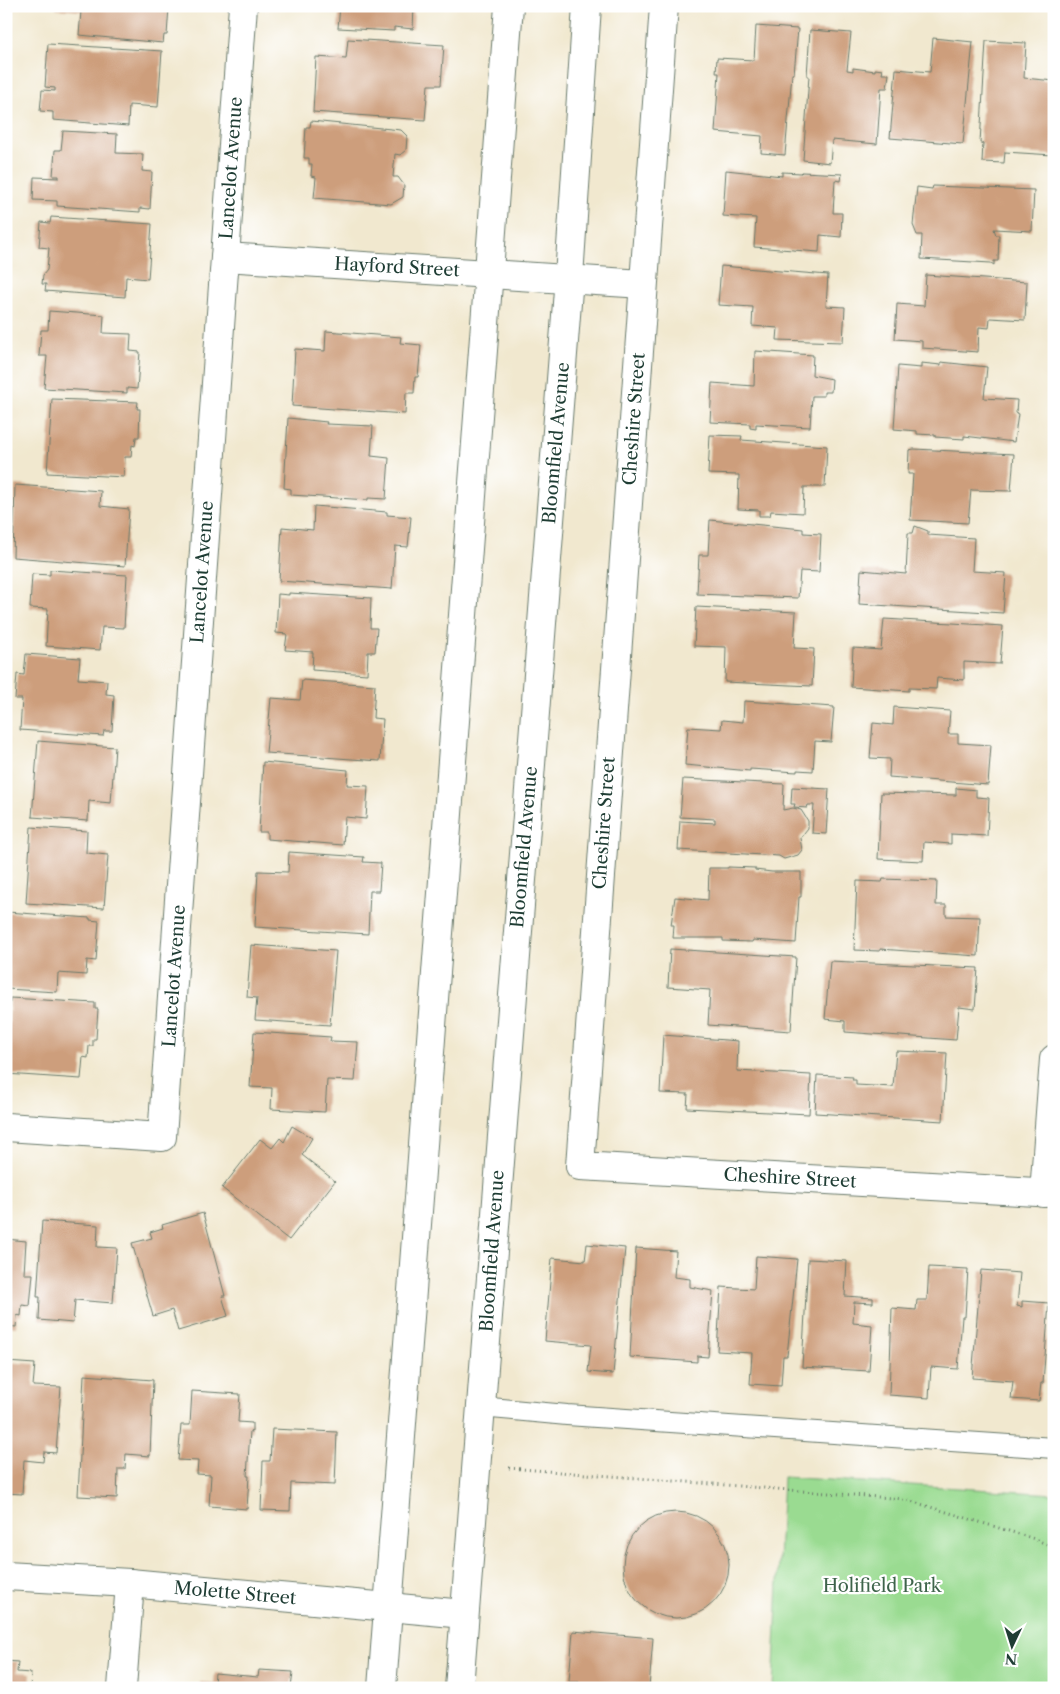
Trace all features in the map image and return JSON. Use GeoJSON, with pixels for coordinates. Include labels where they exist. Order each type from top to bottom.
{"type":"FeatureCollection","features":[{"type":"Feature","properties":{"kind":"street","name":"Lancelot Avenue"},"geometry":{"type":"LineString","coordinates":[[6,1127],[162,1138],[242,6]]}},
{"type":"Feature","properties":{"kind":"street"},"geometry":{"type":"LineString","coordinates":[[382,1688],[509,6]]}},
{"type":"Feature","properties":{"kind":"street","name":"Bloomfield Avenue"},"geometry":{"type":"LineString","coordinates":[[459,1688],[569,277],[587,6]]}},
{"type":"Feature","properties":{"kind":"street","name":"Cheshire Street"},"geometry":{"type":"LineString","coordinates":[[664,6],[580,1166],[1049,1193]]}},
{"type":"Feature","properties":{"kind":"street","name":"Hayford Street"},"geometry":{"type":"LineString","coordinates":[[225,257],[569,277],[643,284]]}},
{"type":"Feature","properties":{"kind":"street"},"geometry":{"type":"LineString","coordinates":[[1049,1193],[1054,1059]]}},
{"type":"Feature","properties":{"kind":"street","name":"Molette Street"},"geometry":{"type":"LineString","coordinates":[[6,1576],[130,1583],[464,1614]]}},
{"type":"Feature","properties":{"kind":"street"},"geometry":{"type":"LineString","coordinates":[[122,1688],[130,1583]]}},
{"type":"Feature","properties":{"kind":"lane"},"geometry":{"type":"LineString","coordinates":[[480,1407],[567,1415],[1054,1448]]}},
{"type":"Feature","properties":{"kind":"path"},"geometry":{"type":"LineString","coordinates":[[475,1466],[904,1498],[1035,1538],[1054,1548]]}},
{"type":"Feature","properties":{"kind":"green space","name":"Holifield Park"},"geometry":{"type":"Polygon","coordinates":[[[783,1477],[1054,1494],[1054,1688],[773,1688],[783,1477]]]}},
{"type":"Feature","properties":{"kind":"building"},"geometry":{"type":"Polygon","coordinates":[[[56,6],[169,7],[167,35],[164,35],[163,43],[79,35],[81,11],[56,9],[56,6]]]}},
{"type":"Feature","properties":{"kind":"building"},"geometry":{"type":"Polygon","coordinates":[[[340,6],[414,6],[413,29],[394,27],[394,31],[338,28],[340,6]]]}},
{"type":"Feature","properties":{"kind":"building"},"geometry":{"type":"Polygon","coordinates":[[[756,26],[798,29],[785,155],[761,153],[762,136],[715,132],[719,73],[716,73],[717,58],[754,60],[756,26]]]}},
{"type":"Feature","properties":{"kind":"building"},"geometry":{"type":"Polygon","coordinates":[[[810,30],[851,33],[847,70],[853,71],[853,68],[875,71],[875,69],[883,70],[882,74],[889,74],[887,88],[881,88],[877,144],[832,140],[830,163],[803,160],[810,30]]]}},
{"type":"Feature","properties":{"kind":"building"},"geometry":{"type":"Polygon","coordinates":[[[933,38],[973,42],[963,144],[890,138],[896,69],[930,72],[933,38]]]}},
{"type":"Feature","properties":{"kind":"building"},"geometry":{"type":"Polygon","coordinates":[[[348,39],[444,45],[441,85],[428,85],[425,120],[313,112],[316,57],[346,59],[348,39]]]}},
{"type":"Feature","properties":{"kind":"building"},"geometry":{"type":"Polygon","coordinates":[[[986,41],[1026,43],[1024,78],[1054,81],[1053,155],[1005,152],[1004,163],[982,162],[983,143],[980,143],[986,41]]]}},
{"type":"Feature","properties":{"kind":"building"},"geometry":{"type":"Polygon","coordinates":[[[48,44],[162,51],[158,107],[129,105],[128,126],[53,120],[53,112],[40,111],[42,90],[55,91],[55,88],[45,87],[48,44]]]}},
{"type":"Feature","properties":{"kind":"building"},"geometry":{"type":"Polygon","coordinates":[[[311,121],[401,130],[407,136],[406,150],[400,155],[395,154],[393,177],[398,177],[404,185],[403,197],[391,204],[314,198],[316,177],[311,176],[312,164],[309,164],[309,158],[304,158],[306,127],[310,127],[311,121]]]}},
{"type":"Feature","properties":{"kind":"building"},"geometry":{"type":"Polygon","coordinates":[[[63,131],[117,134],[116,153],[143,154],[142,171],[152,172],[150,209],[140,208],[140,212],[57,206],[57,201],[33,200],[34,177],[59,178],[59,176],[53,176],[55,150],[61,150],[63,131]]]}},
{"type":"Feature","properties":{"kind":"building"},"geometry":{"type":"Polygon","coordinates":[[[726,170],[782,176],[782,172],[842,174],[841,181],[835,180],[833,213],[842,213],[841,237],[820,235],[819,252],[754,247],[756,218],[723,216],[726,170]]]}},
{"type":"Feature","properties":{"kind":"building"},"geometry":{"type":"Polygon","coordinates":[[[933,186],[1034,190],[1032,231],[994,229],[996,235],[999,235],[998,261],[994,261],[994,265],[991,263],[921,259],[922,235],[917,235],[913,225],[917,187],[932,189],[933,186]]]}},
{"type":"Feature","properties":{"kind":"building"},"geometry":{"type":"Polygon","coordinates":[[[51,217],[152,224],[148,279],[126,277],[125,297],[45,291],[46,284],[42,284],[43,275],[47,270],[49,248],[39,247],[41,222],[50,223],[51,217]]]}},
{"type":"Feature","properties":{"kind":"building"},"geometry":{"type":"Polygon","coordinates":[[[721,266],[828,275],[826,306],[845,307],[843,342],[777,340],[778,328],[752,326],[753,307],[718,305],[721,266]]]}},
{"type":"Feature","properties":{"kind":"building"},"geometry":{"type":"Polygon","coordinates":[[[926,275],[1027,282],[1025,320],[990,318],[989,328],[979,327],[978,352],[922,348],[922,341],[895,339],[897,304],[924,306],[926,275]]]}},
{"type":"Feature","properties":{"kind":"building"},"geometry":{"type":"Polygon","coordinates":[[[49,311],[104,315],[103,333],[131,334],[130,351],[140,352],[137,389],[127,388],[127,393],[44,388],[47,356],[39,356],[41,330],[48,330],[49,311]]]}},
{"type":"Feature","properties":{"kind":"building"},"geometry":{"type":"Polygon","coordinates":[[[326,331],[401,337],[400,343],[421,345],[418,377],[415,377],[414,393],[406,393],[405,414],[292,406],[295,349],[325,351],[326,331]]]}},
{"type":"Feature","properties":{"kind":"building"},"geometry":{"type":"Polygon","coordinates":[[[755,351],[813,355],[812,375],[832,379],[831,392],[824,392],[824,396],[812,396],[810,427],[756,424],[756,429],[750,428],[750,424],[710,422],[712,383],[754,386],[755,351]]]}},
{"type":"Feature","properties":{"kind":"building"},"geometry":{"type":"Polygon","coordinates":[[[941,362],[987,367],[984,398],[1017,400],[1016,413],[1018,414],[1014,442],[964,436],[964,439],[935,437],[935,435],[917,434],[917,431],[894,429],[898,366],[921,368],[921,363],[941,365],[941,362]]]}},
{"type":"Feature","properties":{"kind":"building"},"geometry":{"type":"Polygon","coordinates":[[[52,399],[138,402],[137,409],[140,409],[139,437],[136,437],[135,446],[132,445],[131,457],[125,457],[124,477],[47,473],[52,399]]]}},
{"type":"Feature","properties":{"kind":"building"},"geometry":{"type":"Polygon","coordinates":[[[288,418],[327,422],[326,424],[373,426],[371,456],[389,458],[386,499],[368,498],[368,500],[291,495],[291,489],[284,488],[288,418]]]}},
{"type":"Feature","properties":{"kind":"building"},"geometry":{"type":"Polygon","coordinates":[[[710,435],[742,436],[741,440],[827,446],[825,487],[804,487],[803,513],[771,511],[770,516],[759,516],[759,510],[738,509],[739,475],[708,474],[710,435]]]}},
{"type":"Feature","properties":{"kind":"building"},"geometry":{"type":"Polygon","coordinates":[[[909,450],[1014,454],[1011,491],[971,490],[968,523],[910,520],[913,474],[908,474],[909,450]]]}},
{"type":"Feature","properties":{"kind":"building"},"geometry":{"type":"Polygon","coordinates":[[[15,485],[101,491],[100,506],[129,509],[125,566],[13,557],[15,485]]]}},
{"type":"Feature","properties":{"kind":"building"},"geometry":{"type":"Polygon","coordinates":[[[314,506],[387,512],[387,515],[411,517],[408,547],[395,546],[392,589],[279,581],[282,527],[313,530],[314,506]]]}},
{"type":"Feature","properties":{"kind":"building"},"geometry":{"type":"Polygon","coordinates":[[[710,520],[803,529],[803,533],[821,534],[819,572],[800,571],[798,598],[697,594],[699,555],[708,555],[710,520]]]}},
{"type":"Feature","properties":{"kind":"building"},"geometry":{"type":"Polygon","coordinates":[[[915,526],[928,531],[928,535],[974,538],[972,571],[1006,573],[1003,613],[859,604],[861,570],[906,574],[908,533],[913,533],[915,526]]]}},
{"type":"Feature","properties":{"kind":"building"},"geometry":{"type":"Polygon","coordinates":[[[50,570],[127,575],[124,628],[102,627],[100,650],[46,646],[48,609],[30,608],[32,574],[50,575],[50,570]]]}},
{"type":"Feature","properties":{"kind":"building"},"geometry":{"type":"Polygon","coordinates":[[[289,593],[371,598],[370,628],[377,628],[375,652],[368,652],[367,674],[312,670],[313,652],[285,650],[287,634],[276,633],[278,594],[289,595],[289,593]]]}},
{"type":"Feature","properties":{"kind":"building"},"geometry":{"type":"Polygon","coordinates":[[[696,607],[796,612],[794,648],[814,649],[812,686],[725,682],[726,647],[694,646],[696,607]]]}},
{"type":"Feature","properties":{"kind":"building"},"geometry":{"type":"Polygon","coordinates":[[[884,619],[1003,626],[1000,664],[964,662],[964,680],[937,678],[936,689],[909,688],[909,691],[851,687],[853,648],[881,650],[884,619]]]}},
{"type":"Feature","properties":{"kind":"building"},"geometry":{"type":"Polygon","coordinates":[[[26,654],[80,658],[78,679],[107,681],[106,694],[114,695],[112,731],[104,731],[103,736],[20,730],[22,699],[15,699],[17,674],[24,675],[26,654]]]}},
{"type":"Feature","properties":{"kind":"building"},"geometry":{"type":"Polygon","coordinates":[[[302,680],[375,685],[373,718],[383,719],[380,761],[266,753],[271,698],[300,700],[302,680]]]}},
{"type":"Feature","properties":{"kind":"building"},"geometry":{"type":"Polygon","coordinates":[[[744,701],[834,707],[831,742],[815,741],[813,771],[797,770],[797,772],[750,769],[750,771],[685,765],[688,727],[721,729],[722,720],[743,722],[744,701]]]}},
{"type":"Feature","properties":{"kind":"building"},"geometry":{"type":"Polygon","coordinates":[[[894,707],[950,711],[948,734],[958,734],[958,743],[991,745],[988,785],[889,777],[890,759],[870,758],[873,723],[893,725],[894,707]]]}},
{"type":"Feature","properties":{"kind":"building"},"geometry":{"type":"Polygon","coordinates":[[[38,741],[115,747],[111,803],[89,801],[88,821],[32,817],[38,741]]]}},
{"type":"Feature","properties":{"kind":"building"},"geometry":{"type":"Polygon","coordinates":[[[263,762],[348,770],[347,785],[368,786],[366,819],[345,817],[343,845],[267,839],[267,832],[259,832],[263,762]]]}},
{"type":"Feature","properties":{"kind":"building"},"geometry":{"type":"Polygon","coordinates":[[[683,779],[784,784],[783,810],[793,808],[801,810],[808,821],[808,828],[800,838],[802,850],[798,855],[784,859],[779,856],[678,850],[680,821],[715,823],[715,819],[680,817],[683,779]]]}},
{"type":"Feature","properties":{"kind":"building"},"geometry":{"type":"Polygon","coordinates":[[[792,787],[829,789],[826,834],[812,833],[814,805],[808,805],[807,808],[794,807],[795,804],[791,804],[792,787]]]}},
{"type":"Feature","properties":{"kind":"building"},"geometry":{"type":"Polygon","coordinates":[[[956,788],[976,790],[976,797],[989,798],[987,836],[951,834],[951,844],[924,842],[923,861],[878,859],[881,793],[956,795],[956,788]]]}},
{"type":"Feature","properties":{"kind":"building"},"geometry":{"type":"Polygon","coordinates":[[[31,827],[87,831],[86,853],[108,855],[104,908],[26,903],[31,827]]]}},
{"type":"Feature","properties":{"kind":"building"},"geometry":{"type":"Polygon","coordinates":[[[289,852],[364,857],[363,862],[381,863],[379,891],[370,891],[368,934],[255,927],[258,871],[288,872],[289,852]]]}},
{"type":"Feature","properties":{"kind":"building"},"geometry":{"type":"Polygon","coordinates":[[[709,868],[755,868],[755,870],[772,872],[801,872],[801,897],[799,897],[796,943],[753,940],[752,942],[723,941],[723,938],[673,938],[674,925],[671,925],[675,897],[708,900],[709,868]]]}},
{"type":"Feature","properties":{"kind":"building"},"geometry":{"type":"Polygon","coordinates":[[[883,879],[937,881],[936,905],[946,905],[946,916],[980,917],[978,956],[880,949],[880,951],[854,950],[857,881],[882,882],[883,879]]]}},
{"type":"Feature","properties":{"kind":"building"},"geometry":{"type":"Polygon","coordinates":[[[7,912],[90,918],[90,920],[99,921],[96,961],[87,960],[86,975],[58,973],[57,992],[6,989],[7,912]]]}},
{"type":"Feature","properties":{"kind":"building"},"geometry":{"type":"Polygon","coordinates":[[[251,945],[336,951],[330,1025],[255,1020],[257,998],[247,997],[251,945]]]}},
{"type":"Feature","properties":{"kind":"building"},"geometry":{"type":"Polygon","coordinates":[[[670,949],[796,957],[791,1031],[708,1025],[710,990],[668,987],[670,949]]]}},
{"type":"Feature","properties":{"kind":"building"},"geometry":{"type":"Polygon","coordinates":[[[830,961],[978,968],[975,1009],[959,1007],[956,1040],[845,1032],[845,1021],[825,1019],[830,961]]]}},
{"type":"Feature","properties":{"kind":"building"},"geometry":{"type":"Polygon","coordinates":[[[10,998],[95,1003],[95,1009],[98,1009],[96,1039],[93,1039],[93,1046],[89,1046],[88,1058],[83,1057],[81,1079],[6,1074],[10,998]]]}},
{"type":"Feature","properties":{"kind":"building"},"geometry":{"type":"Polygon","coordinates":[[[254,1032],[331,1037],[330,1041],[358,1042],[355,1081],[327,1080],[325,1112],[271,1109],[272,1088],[250,1087],[254,1032]]]}},
{"type":"Feature","properties":{"kind":"building"},"geometry":{"type":"Polygon","coordinates":[[[663,1035],[738,1041],[737,1071],[811,1075],[809,1114],[687,1108],[688,1094],[660,1093],[663,1035]]]}},
{"type":"Feature","properties":{"kind":"building"},"geometry":{"type":"Polygon","coordinates":[[[896,1051],[947,1053],[943,1121],[815,1113],[817,1075],[853,1077],[852,1080],[856,1080],[856,1085],[893,1087],[896,1051]]]}},
{"type":"Feature","properties":{"kind":"building"},"geometry":{"type":"Polygon","coordinates":[[[292,1126],[312,1138],[302,1155],[335,1181],[289,1240],[222,1188],[260,1139],[272,1148],[280,1138],[284,1142],[292,1126]]]}},
{"type":"Feature","properties":{"kind":"building"},"geometry":{"type":"Polygon","coordinates":[[[203,1213],[225,1296],[222,1296],[228,1316],[178,1331],[172,1310],[153,1316],[132,1243],[152,1238],[150,1232],[163,1228],[162,1225],[203,1213]]]}},
{"type":"Feature","properties":{"kind":"building"},"geometry":{"type":"Polygon","coordinates":[[[42,1221],[98,1225],[97,1247],[117,1248],[113,1303],[75,1300],[73,1323],[39,1320],[40,1297],[37,1297],[42,1221]]]}},
{"type":"Feature","properties":{"kind":"building"},"geometry":{"type":"Polygon","coordinates":[[[6,1239],[26,1241],[24,1274],[33,1274],[30,1306],[22,1305],[21,1316],[17,1315],[16,1327],[6,1326],[6,1239]]]}},
{"type":"Feature","properties":{"kind":"building"},"geometry":{"type":"Polygon","coordinates":[[[587,1244],[625,1248],[613,1374],[588,1372],[591,1345],[545,1341],[552,1258],[585,1261],[587,1244]]]}},
{"type":"Feature","properties":{"kind":"building"},"geometry":{"type":"Polygon","coordinates":[[[636,1248],[676,1251],[674,1277],[690,1279],[690,1287],[713,1291],[708,1357],[697,1356],[697,1362],[630,1357],[636,1248]]]}},
{"type":"Feature","properties":{"kind":"building"},"geometry":{"type":"Polygon","coordinates":[[[756,1256],[797,1259],[787,1356],[783,1356],[781,1386],[750,1384],[752,1353],[717,1351],[721,1287],[754,1289],[756,1256]]]}},
{"type":"Feature","properties":{"kind":"building"},"geometry":{"type":"Polygon","coordinates":[[[808,1259],[847,1261],[845,1296],[873,1298],[873,1303],[854,1302],[853,1323],[872,1325],[869,1371],[802,1367],[808,1259]]]}},
{"type":"Feature","properties":{"kind":"building"},"geometry":{"type":"Polygon","coordinates":[[[929,1267],[968,1269],[965,1317],[962,1317],[958,1369],[931,1367],[929,1398],[889,1395],[892,1308],[916,1310],[917,1300],[927,1300],[929,1267]]]}},
{"type":"Feature","properties":{"kind":"building"},"geometry":{"type":"Polygon","coordinates":[[[981,1270],[1020,1273],[1017,1306],[1022,1307],[1022,1301],[1049,1303],[1043,1383],[1041,1383],[1039,1401],[1011,1399],[1013,1381],[972,1378],[981,1270]]]}},
{"type":"Feature","properties":{"kind":"building"},"geometry":{"type":"Polygon","coordinates":[[[6,1362],[35,1364],[33,1386],[61,1387],[56,1453],[44,1452],[43,1462],[24,1460],[22,1494],[6,1493],[6,1362]]]}},
{"type":"Feature","properties":{"kind":"building"},"geometry":{"type":"Polygon","coordinates":[[[84,1375],[153,1380],[150,1456],[126,1454],[125,1469],[118,1469],[117,1498],[78,1496],[84,1375]]]}},
{"type":"Feature","properties":{"kind":"building"},"geometry":{"type":"Polygon","coordinates":[[[192,1391],[240,1394],[238,1422],[252,1423],[247,1476],[249,1476],[247,1509],[209,1506],[211,1475],[197,1474],[198,1461],[178,1460],[181,1425],[190,1425],[192,1391]]]}},
{"type":"Feature","properties":{"kind":"building"},"geometry":{"type":"Polygon","coordinates":[[[272,1429],[337,1432],[335,1485],[291,1483],[290,1511],[261,1510],[263,1461],[270,1461],[272,1429]]]}},
{"type":"Feature","properties":{"kind":"building"},"geometry":{"type":"Polygon","coordinates":[[[676,1512],[696,1516],[713,1528],[725,1545],[729,1565],[725,1585],[713,1602],[696,1614],[676,1618],[656,1614],[639,1602],[627,1585],[623,1565],[627,1545],[639,1528],[656,1516],[676,1512]]]}},
{"type":"Feature","properties":{"kind":"building"},"geometry":{"type":"Polygon","coordinates":[[[573,1631],[653,1638],[649,1688],[544,1688],[544,1683],[578,1686],[579,1681],[569,1681],[573,1631]]]}},
{"type":"Feature","properties":{"kind":"building"},"geometry":{"type":"Polygon","coordinates":[[[6,1661],[18,1662],[17,1672],[31,1673],[30,1688],[6,1688],[6,1661]]]}},
{"type":"Feature","properties":{"kind":"building"},"geometry":{"type":"Polygon","coordinates":[[[259,1670],[293,1672],[291,1688],[200,1688],[200,1682],[214,1683],[215,1673],[258,1677],[259,1670]]]}}]}
